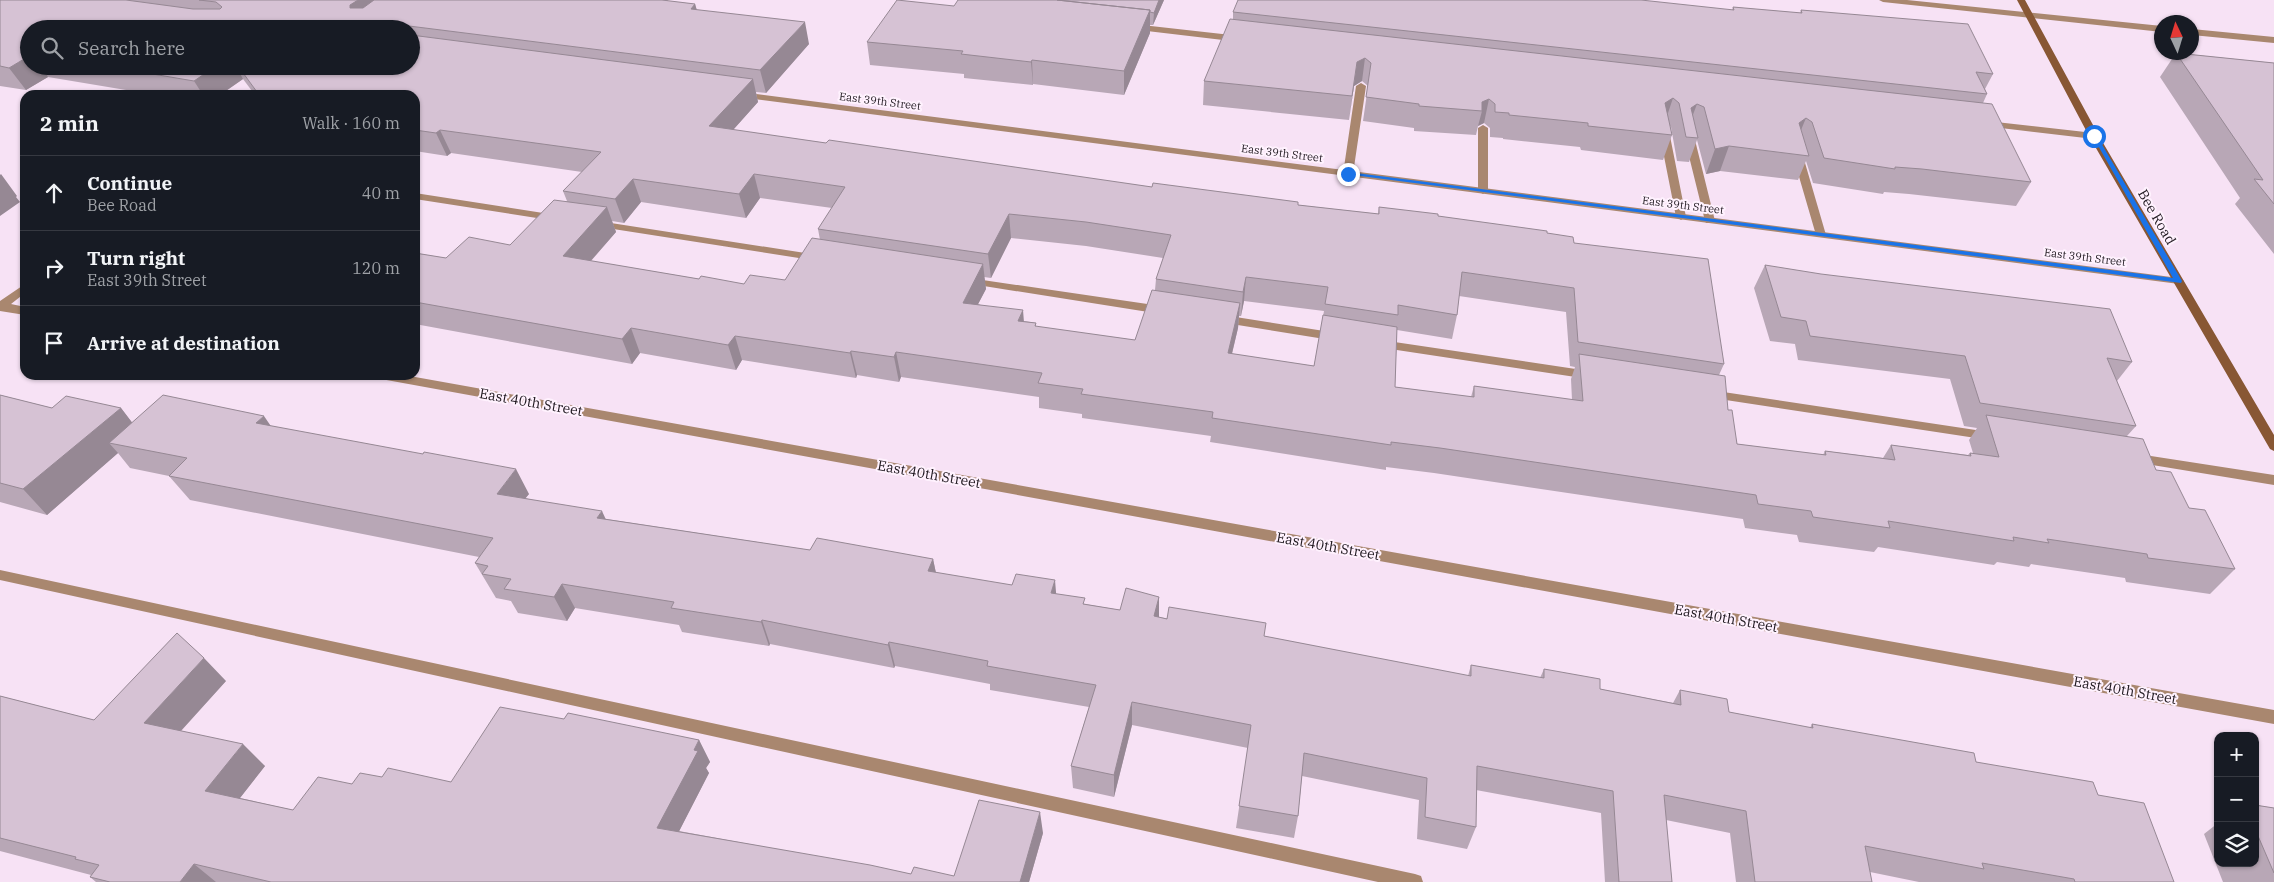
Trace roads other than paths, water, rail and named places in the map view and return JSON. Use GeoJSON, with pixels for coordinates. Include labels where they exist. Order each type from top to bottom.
{"type":"FeatureCollection","features":[{"type":"Feature","properties":{"kind":"main road","name":"Bee Road"},"geometry":{"type":"LineString","coordinates":[[2021,0],[2094,136],[2274,446]]}},
{"type":"Feature","properties":{"kind":"street"},"geometry":{"type":"LineString","coordinates":[[1883,0],[2154,28]]}},
{"type":"Feature","properties":{"kind":"street"},"geometry":{"type":"LineString","coordinates":[[1121,26],[1250,41]]}},
{"type":"Feature","properties":{"kind":"street"},"geometry":{"type":"LineString","coordinates":[[2199,33],[2274,40]]}},
{"type":"Feature","properties":{"kind":"street"},"geometry":{"type":"LineString","coordinates":[[1348,174],[1361,86]]}},
{"type":"Feature","properties":{"kind":"street","name":"East 39th Street"},"geometry":{"type":"LineString","coordinates":[[727,93],[2179,281]]}},
{"type":"Feature","properties":{"kind":"street"},"geometry":{"type":"LineString","coordinates":[[1975,123],[2094,136]]}},
{"type":"Feature","properties":{"kind":"street"},"geometry":{"type":"LineString","coordinates":[[1664,127],[1681,217]]}},
{"type":"Feature","properties":{"kind":"street"},"geometry":{"type":"LineString","coordinates":[[1482,128],[1483,191]]}},
{"type":"Feature","properties":{"kind":"street"},"geometry":{"type":"LineString","coordinates":[[1689,133],[1710,221]]}},
{"type":"Feature","properties":{"kind":"street"},"geometry":{"type":"LineString","coordinates":[[1795,147],[1821,235]]}},
{"type":"Feature","properties":{"kind":"street"},"geometry":{"type":"LineString","coordinates":[[420,197],[828,259]]}},
{"type":"Feature","properties":{"kind":"street"},"geometry":{"type":"LineString","coordinates":[[956,279],[1172,312]]}},
{"type":"Feature","properties":{"kind":"street"},"geometry":{"type":"LineString","coordinates":[[0,306],[20,292]]}},
{"type":"Feature","properties":{"kind":"street"},"geometry":{"type":"LineString","coordinates":[[0,306],[20,309]]}},
{"type":"Feature","properties":{"kind":"street"},"geometry":{"type":"LineString","coordinates":[[1212,318],[1349,339]]}},
{"type":"Feature","properties":{"kind":"street"},"geometry":{"type":"LineString","coordinates":[[1369,342],[1605,378]]}},
{"type":"Feature","properties":{"kind":"street","name":"East 40th Street"},"geometry":{"type":"LineString","coordinates":[[409,380],[2274,718]]}},
{"type":"Feature","properties":{"kind":"street"},"geometry":{"type":"LineString","coordinates":[[1694,391],[1999,438]]}},
{"type":"Feature","properties":{"kind":"street"},"geometry":{"type":"LineString","coordinates":[[2126,457],[2274,480]]}},
{"type":"Feature","properties":{"kind":"street"},"geometry":{"type":"LineString","coordinates":[[0,575],[1415,882]]}}]}
